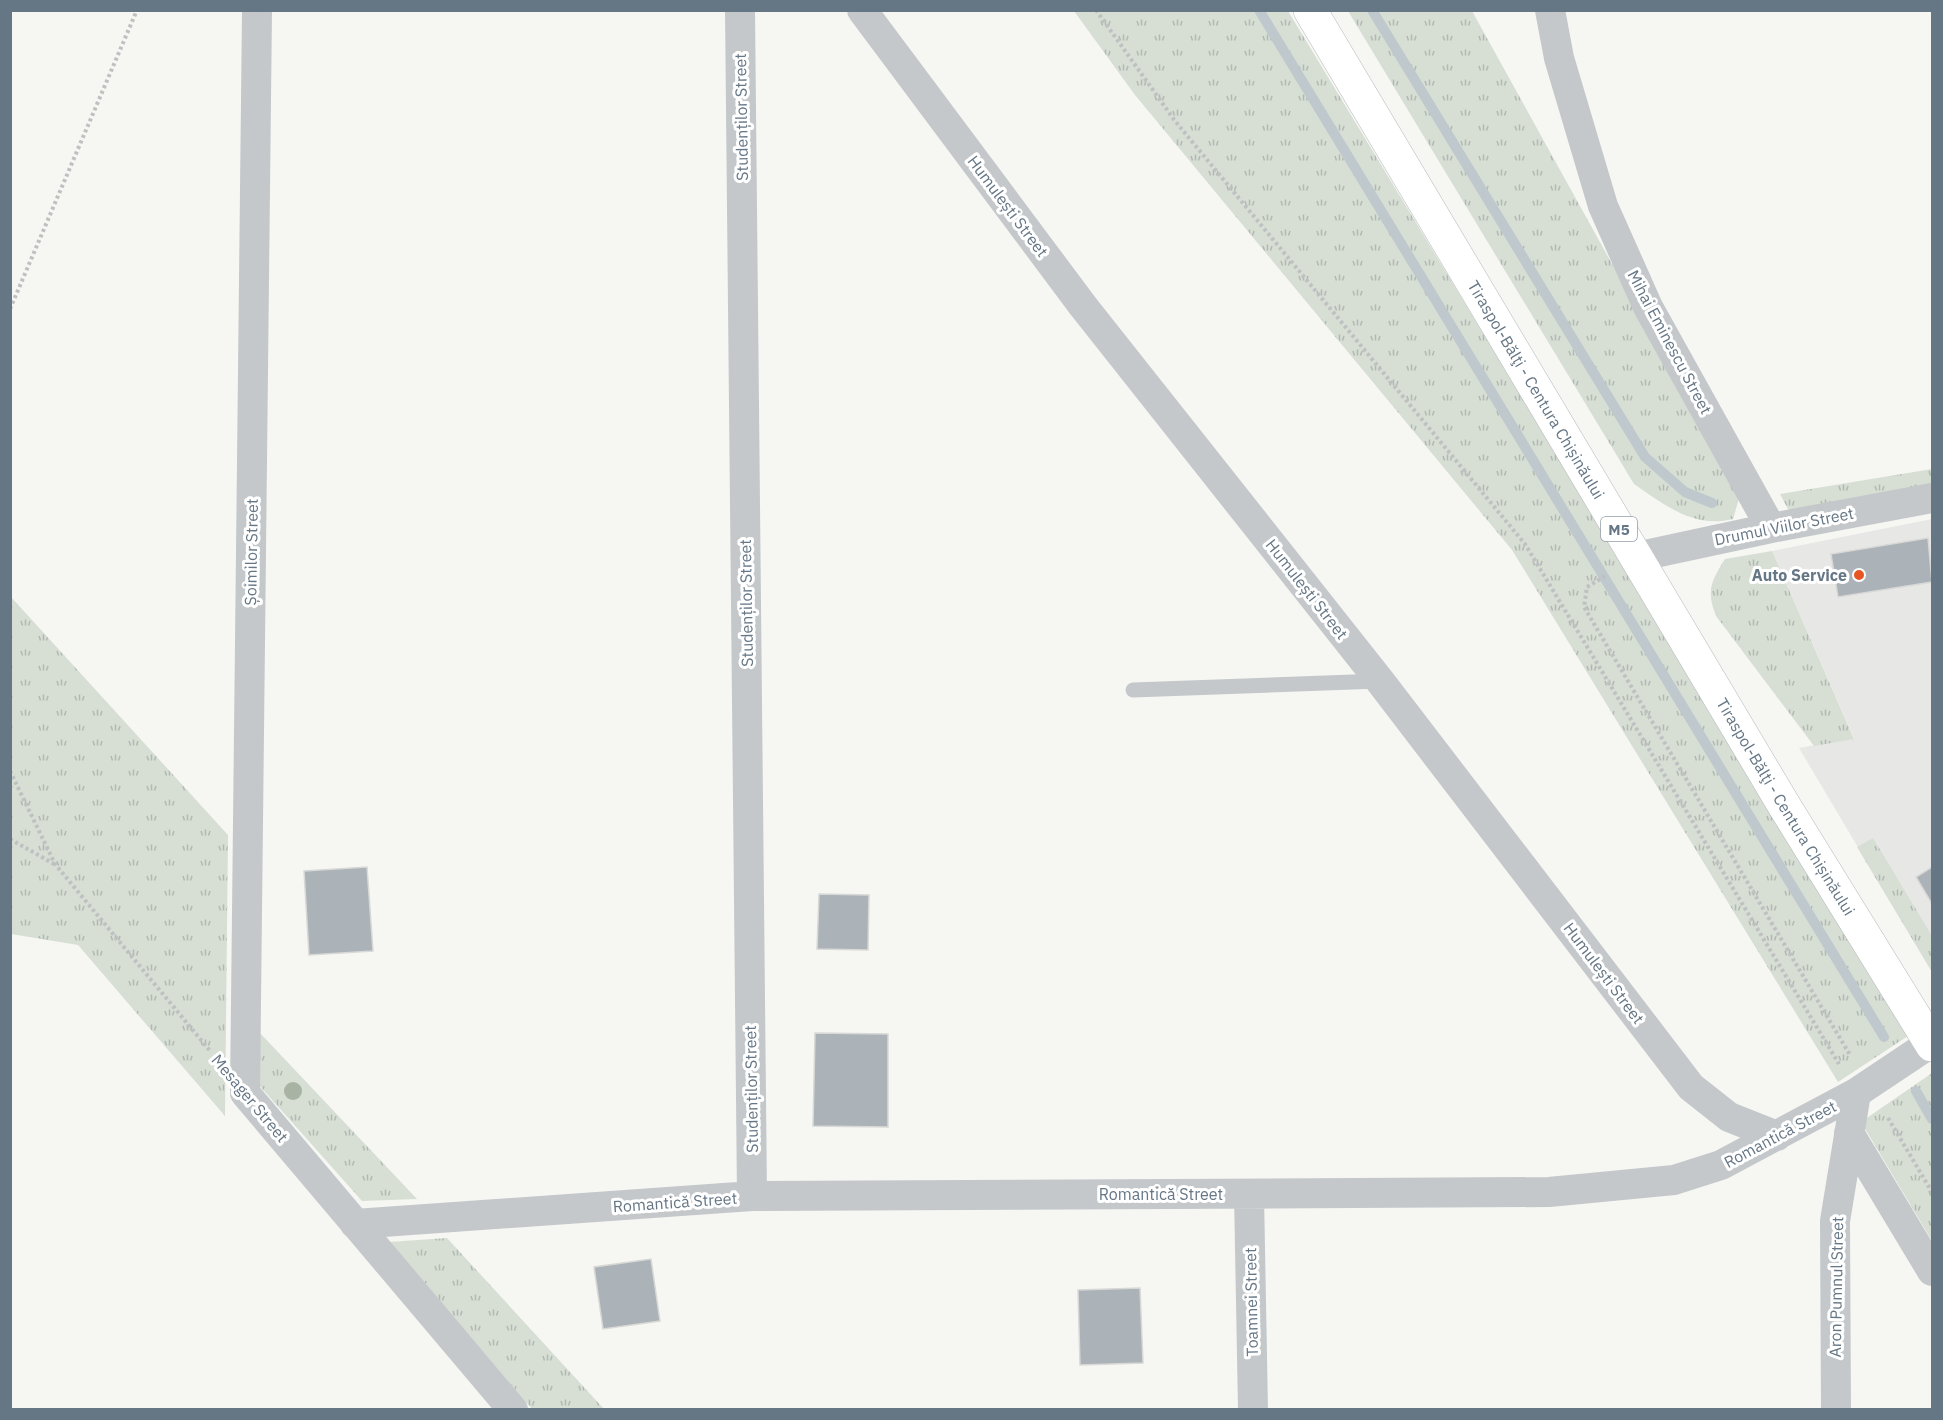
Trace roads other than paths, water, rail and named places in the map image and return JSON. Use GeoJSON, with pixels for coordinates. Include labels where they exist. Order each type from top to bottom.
{"type":"FeatureCollection","features":[{"type":"Feature","properties":{"kind":"highway","name":"Tiraspol-Bălţi - Centura Chișinăului"},"geometry":{"type":"LineString","coordinates":[[1310,10],[1785,807],[1932,1044]]}},
{"type":"Feature","properties":{"kind":"street","name":"Șoimilor Street"},"geometry":{"type":"LineString","coordinates":[[245,1093],[257,10]]}},
{"type":"Feature","properties":{"kind":"street","name":"Studenților Street"},"geometry":{"type":"LineString","coordinates":[[740,10],[753,1196]]}},
{"type":"Feature","properties":{"kind":"street","name":"Humulești Street"},"geometry":{"type":"LineString","coordinates":[[862,10],[1083,306],[1380,681],[1691,1087],[1729,1118],[1777,1136]]}},
{"type":"Feature","properties":{"kind":"street","name":"Mihai Eminescu Street"},"geometry":{"type":"LineString","coordinates":[[1550,10],[1559,58],[1604,206],[1648,307],[1771,528]]}},
{"type":"Feature","properties":{"kind":"street","name":"Drumul Viilor Street"},"geometry":{"type":"LineString","coordinates":[[1636,557],[1771,528],[1932,498]]}},
{"type":"Feature","properties":{"kind":"street","name":"Romantică Street"},"geometry":{"type":"LineString","coordinates":[[355,1224],[753,1196],[1549,1192],[1674,1180],[1721,1166],[1862,1089],[1932,1044]]}},
{"type":"Feature","properties":{"kind":"street","name":"Aron Pumnul Street"},"geometry":{"type":"LineString","coordinates":[[1836,1410],[1835,1221],[1849,1133],[1862,1089]]}},
{"type":"Feature","properties":{"kind":"street","name":"Mesager Street"},"geometry":{"type":"LineString","coordinates":[[245,1093],[513,1410]]}},
{"type":"Feature","properties":{"kind":"street"},"geometry":{"type":"LineString","coordinates":[[1849,1133],[1932,1271]]}},
{"type":"Feature","properties":{"kind":"street","name":"Toamnei Street"},"geometry":{"type":"LineString","coordinates":[[1249,1194],[1253,1410]]}},
{"type":"Feature","properties":{"kind":"lane"},"geometry":{"type":"LineString","coordinates":[[1133,690],[1380,681]]}},
{"type":"Feature","properties":{"kind":"waterway"},"geometry":{"type":"LineString","coordinates":[[1259,10],[1884,1037]]}},
{"type":"Feature","properties":{"kind":"waterway"},"geometry":{"type":"LineString","coordinates":[[1372,10],[1645,457],[1685,492],[1712,503]]}},
{"type":"Feature","properties":{"kind":"waterway"},"geometry":{"type":"LineString","coordinates":[[1916,1091],[1932,1119]]}},
{"type":"Feature","properties":{"kind":"place","name":"Auto Service"},"geometry":{"type":"Point","coordinates":[1859,575]}}]}
